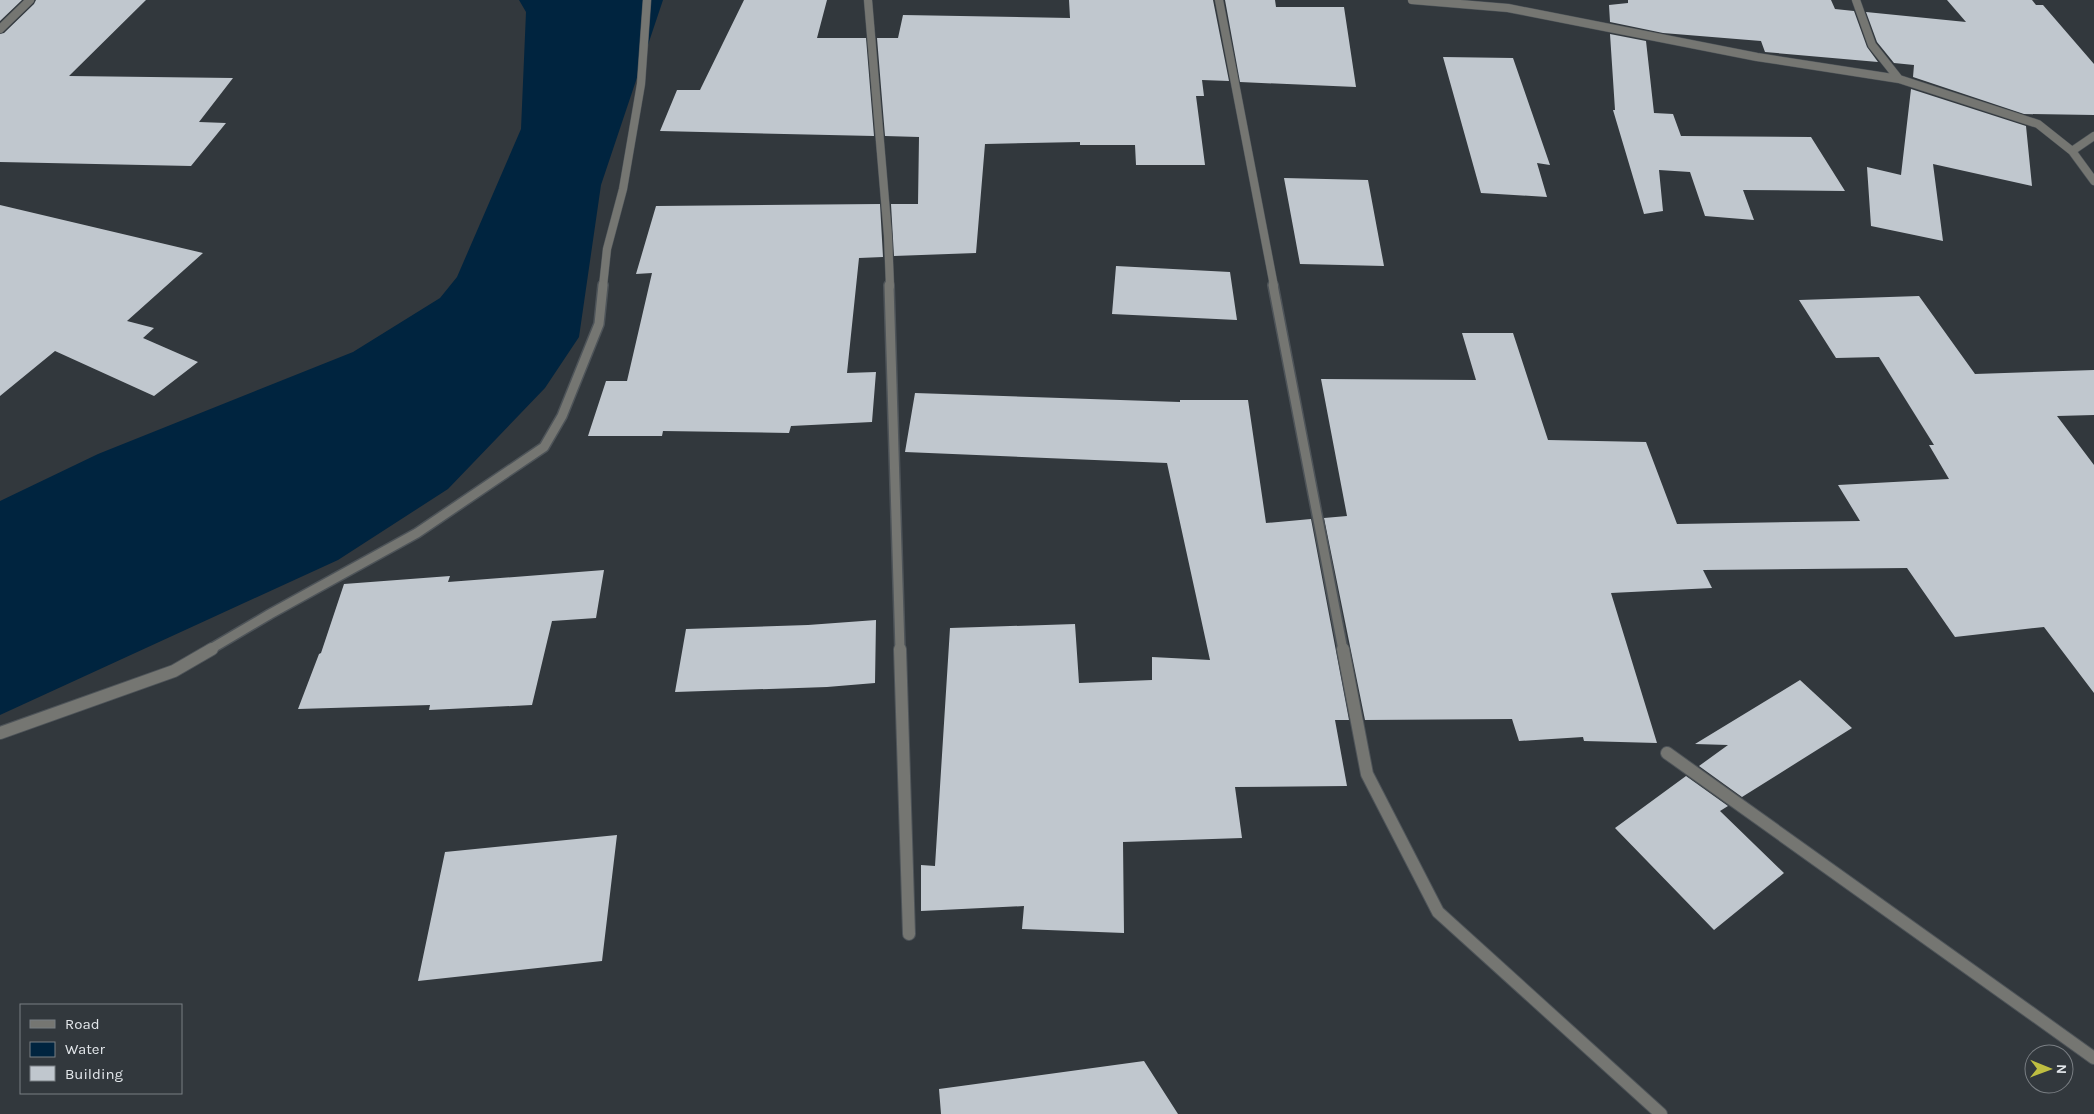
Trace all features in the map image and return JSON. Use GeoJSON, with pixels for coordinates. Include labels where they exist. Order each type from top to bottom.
{"type":"FeatureCollection","features":[{"type":"Feature","properties":{"kind":"street"},"geometry":{"type":"LineString","coordinates":[[0,30],[30,0]]}},
{"type":"Feature","properties":{"kind":"street"},"geometry":{"type":"LineString","coordinates":[[0,732],[174,672],[270,614],[417,533],[544,447],[562,416],[599,324],[607,249],[623,189],[641,84],[648,0]]}},
{"type":"Feature","properties":{"kind":"street"},"geometry":{"type":"LineString","coordinates":[[868,0],[888,236],[909,934]]}},
{"type":"Feature","properties":{"kind":"street"},"geometry":{"type":"LineString","coordinates":[[1219,0],[1367,774],[1438,912],[1661,1114]]}},
{"type":"Feature","properties":{"kind":"street"},"geometry":{"type":"LineString","coordinates":[[1412,0],[1508,8],[1757,57],[1899,79],[2038,124],[2072,151],[2094,181]]}},
{"type":"Feature","properties":{"kind":"street"},"geometry":{"type":"LineString","coordinates":[[1856,0],[1872,45],[1899,79]]}},
{"type":"Feature","properties":{"kind":"street"},"geometry":{"type":"LineString","coordinates":[[2072,151],[2094,136]]}},
{"type":"Feature","properties":{"kind":"street"},"geometry":{"type":"LineString","coordinates":[[1667,753],[2094,1058]]}},
{"type":"Feature","properties":{"kind":"water"},"geometry":{"type":"Polygon","coordinates":[[[519,0],[663,0],[601,185],[579,337],[545,388],[448,489],[338,560],[0,715],[0,501],[98,454],[353,352],[440,298],[457,277],[521,129],[526,12],[519,0]]]}},
{"type":"Feature","properties":{"kind":"building"},"geometry":{"type":"Polygon","coordinates":[[[0,0],[22,0],[0,21],[0,0]]]}},
{"type":"Feature","properties":{"kind":"building"},"geometry":{"type":"Polygon","coordinates":[[[36,0],[146,0],[69,76],[233,78],[199,122],[226,123],[191,166],[0,162],[0,34],[4,33],[36,0]]]}},
{"type":"Feature","properties":{"kind":"building"},"geometry":{"type":"Polygon","coordinates":[[[744,0],[827,0],[817,38],[866,38],[874,136],[660,131],[677,90],[700,90],[744,0]]]}},
{"type":"Feature","properties":{"kind":"building"},"geometry":{"type":"Polygon","coordinates":[[[1069,0],[1213,0],[1229,81],[1202,80],[1204,96],[1196,96],[1205,165],[1136,165],[1135,145],[1080,145],[1080,142],[985,144],[976,253],[894,256],[891,204],[918,204],[919,137],[885,136],[877,38],[898,38],[903,15],[1070,18],[1069,0]]]}},
{"type":"Feature","properties":{"kind":"building"},"geometry":{"type":"Polygon","coordinates":[[[1225,0],[1275,0],[1276,7],[1344,7],[1356,87],[1240,82],[1225,0]]]}},
{"type":"Feature","properties":{"kind":"building"},"geometry":{"type":"Polygon","coordinates":[[[1628,0],[1831,0],[1835,9],[1854,11],[1867,47],[1878,62],[1765,52],[1761,41],[1663,33],[1610,22],[1609,5],[1628,3],[1628,0]]]}},
{"type":"Feature","properties":{"kind":"building"},"geometry":{"type":"Polygon","coordinates":[[[1947,0],[2032,0],[2036,5],[2043,5],[2094,64],[2094,115],[2024,114],[1913,77],[1914,65],[1894,63],[1877,42],[1866,12],[1966,22],[1947,0]]]}},
{"type":"Feature","properties":{"kind":"building"},"geometry":{"type":"Polygon","coordinates":[[[1610,34],[1646,41],[1654,113],[1673,114],[1681,136],[1811,137],[1845,191],[1743,190],[1754,220],[1705,216],[1690,172],[1659,170],[1663,211],[1644,214],[1613,110],[1615,110],[1610,34]]]}},
{"type":"Feature","properties":{"kind":"building"},"geometry":{"type":"Polygon","coordinates":[[[1443,57],[1513,58],[1550,165],[1537,163],[1547,197],[1481,193],[1443,57]]]}},
{"type":"Feature","properties":{"kind":"building"},"geometry":{"type":"Polygon","coordinates":[[[1911,89],[2026,126],[2032,186],[1933,164],[1943,241],[1871,226],[1867,167],[1901,175],[1911,89]]]}},
{"type":"Feature","properties":{"kind":"building"},"geometry":{"type":"Polygon","coordinates":[[[1284,178],[1368,180],[1384,266],[1300,264],[1284,178]]]}},
{"type":"Feature","properties":{"kind":"building"},"geometry":{"type":"Polygon","coordinates":[[[880,204],[883,257],[859,258],[847,373],[876,372],[872,422],[791,426],[789,433],[663,431],[662,436],[588,436],[606,381],[627,381],[652,273],[636,274],[656,206],[880,204]]]}},
{"type":"Feature","properties":{"kind":"building"},"geometry":{"type":"Polygon","coordinates":[[[0,205],[203,253],[127,321],[154,328],[143,338],[198,362],[154,396],[55,351],[0,396],[0,205]]]}},
{"type":"Feature","properties":{"kind":"building"},"geometry":{"type":"Polygon","coordinates":[[[1116,266],[1230,272],[1237,320],[1112,314],[1116,266]]]}},
{"type":"Feature","properties":{"kind":"building"},"geometry":{"type":"Polygon","coordinates":[[[1919,296],[1975,374],[2094,370],[2094,415],[2057,416],[2094,465],[2094,693],[2044,627],[1955,637],[1907,568],[1703,570],[1712,588],[1611,593],[1657,743],[1584,741],[1583,737],[1519,741],[1512,719],[1365,720],[1324,518],[1347,516],[1321,379],[1476,380],[1462,333],[1513,333],[1548,440],[1646,442],[1677,524],[1860,521],[1838,485],[1949,479],[1929,445],[1934,445],[1879,357],[1836,358],[1799,300],[1919,296]]]}},
{"type":"Feature","properties":{"kind":"building"},"geometry":{"type":"Polygon","coordinates":[[[915,393],[1180,402],[1180,400],[1248,400],[1266,523],[1311,519],[1349,720],[1335,720],[1347,786],[1235,787],[1242,838],[1123,842],[1124,933],[1022,929],[1024,906],[921,911],[921,865],[935,866],[950,628],[1075,624],[1079,683],[1152,680],[1152,657],[1210,660],[1167,463],[905,452],[915,393]]]}},
{"type":"Feature","properties":{"kind":"building"},"geometry":{"type":"Polygon","coordinates":[[[604,570],[596,618],[552,621],[532,705],[429,710],[430,705],[298,709],[321,653],[344,584],[450,576],[448,582],[604,570]]]}},
{"type":"Feature","properties":{"kind":"building"},"geometry":{"type":"Polygon","coordinates":[[[876,620],[875,683],[827,687],[675,692],[686,629],[808,625],[876,620]]]}},
{"type":"Feature","properties":{"kind":"building"},"geometry":{"type":"Polygon","coordinates":[[[1800,680],[1852,728],[1742,797],[1699,766],[1728,745],[1695,744],[1800,680]]]}},
{"type":"Feature","properties":{"kind":"building"},"geometry":{"type":"Polygon","coordinates":[[[1686,776],[1728,806],[1720,811],[1784,873],[1714,930],[1615,828],[1686,776]]]}},
{"type":"Feature","properties":{"kind":"building"},"geometry":{"type":"Polygon","coordinates":[[[617,835],[602,961],[418,981],[445,852],[617,835]]]}},
{"type":"Feature","properties":{"kind":"building"},"geometry":{"type":"Polygon","coordinates":[[[1144,1061],[1178,1114],[941,1114],[939,1089],[1144,1061]]]}}]}
